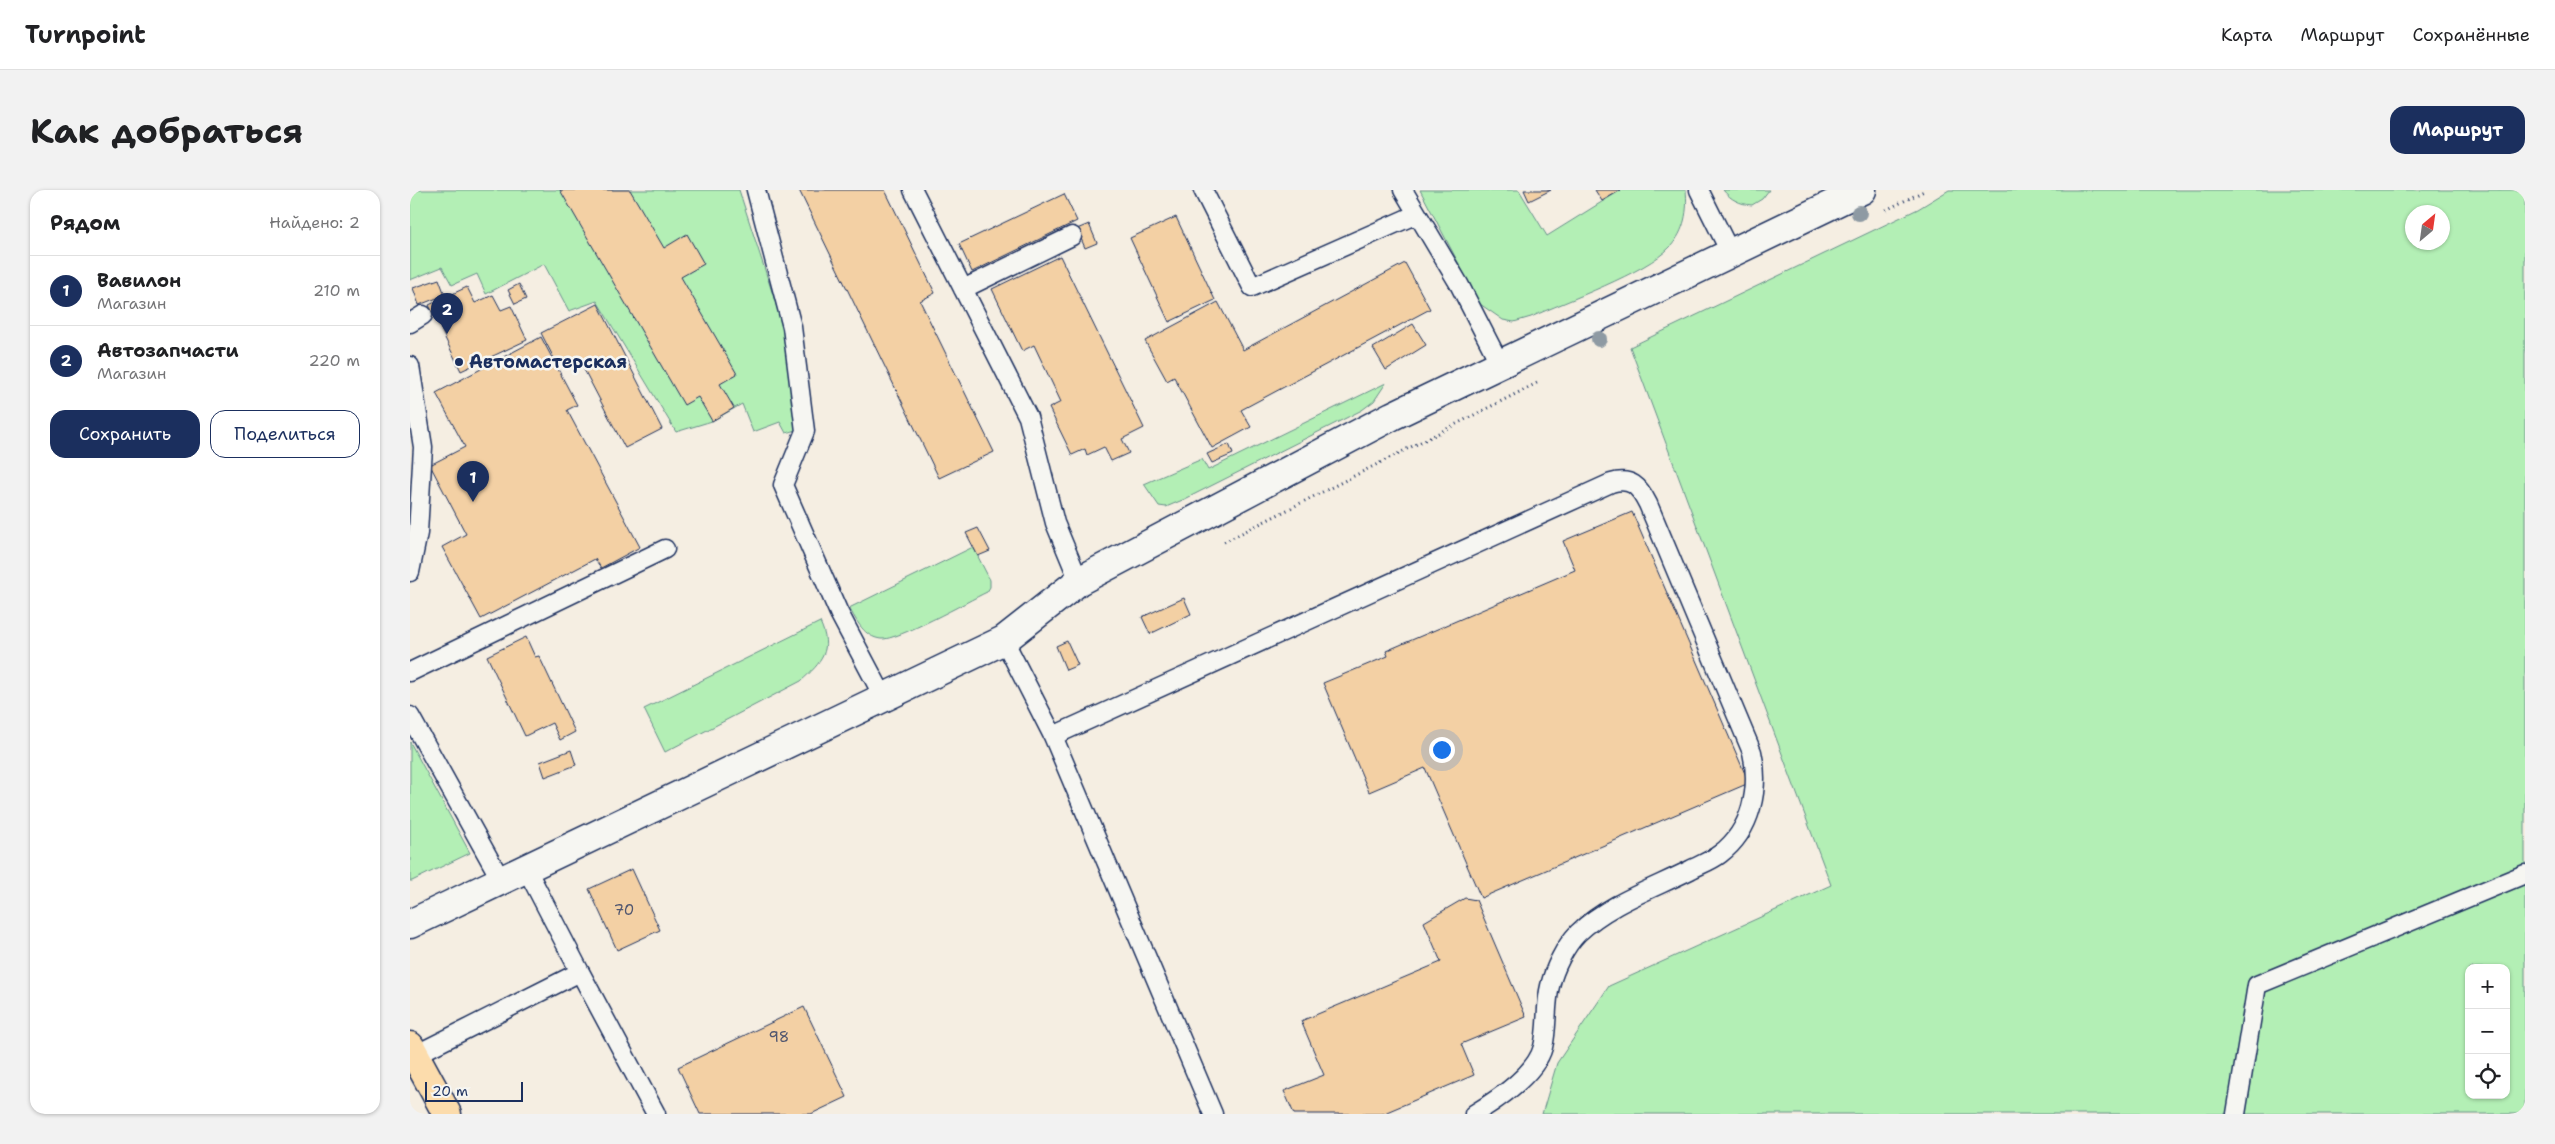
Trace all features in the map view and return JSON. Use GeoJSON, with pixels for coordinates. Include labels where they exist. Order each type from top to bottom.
{"type":"FeatureCollection","features":[{"type":"Feature","properties":{"kind":"main road"},"geometry":{"type":"LineString","coordinates":[[412,1050],[447,1114]]}},
{"type":"Feature","properties":{"kind":"street"},"geometry":{"type":"LineString","coordinates":[[410,924],[1004,640],[1079,581],[1392,416],[1862,190]]}},
{"type":"Feature","properties":{"kind":"lane"},"geometry":{"type":"LineString","coordinates":[[756,190],[792,326],[805,430],[783,486],[839,613],[884,698]]}},
{"type":"Feature","properties":{"kind":"lane"},"geometry":{"type":"LineString","coordinates":[[913,190],[1028,417],[1055,523],[1079,581]]}},
{"type":"Feature","properties":{"kind":"lane"},"geometry":{"type":"LineString","coordinates":[[1203,190],[1252,287],[1418,214]]}},
{"type":"Feature","properties":{"kind":"lane"},"geometry":{"type":"LineString","coordinates":[[1403,190],[1459,284],[1500,364]]}},
{"type":"Feature","properties":{"kind":"lane"},"geometry":{"type":"LineString","coordinates":[[1698,190],[1731,254]]}},
{"type":"Feature","properties":{"kind":"lane"},"geometry":{"type":"LineString","coordinates":[[963,289],[1072,236]]}},
{"type":"Feature","properties":{"kind":"lane"},"geometry":{"type":"LineString","coordinates":[[410,366],[423,448],[418,533],[410,572]]}},
{"type":"Feature","properties":{"kind":"lane"},"geometry":{"type":"LineString","coordinates":[[1053,736],[1611,483],[1622,480],[1632,482],[1642,491],[1648,504],[1752,752],[1756,769],[1756,788],[1751,809],[1741,830],[1720,854],[1594,918],[1575,937],[1562,956],[1550,986],[1543,1048],[1529,1070],[1508,1092],[1474,1114]]}},
{"type":"Feature","properties":{"kind":"lane"},"geometry":{"type":"LineString","coordinates":[[410,672],[665,549]]}},
{"type":"Feature","properties":{"kind":"lane"},"geometry":{"type":"LineString","coordinates":[[1004,640],[1053,736],[1213,1114]]}},
{"type":"Feature","properties":{"kind":"lane"},"geometry":{"type":"LineString","coordinates":[[410,716],[501,880]]}},
{"type":"Feature","properties":{"kind":"lane"},"geometry":{"type":"LineString","coordinates":[[526,868],[656,1114]]}},
{"type":"Feature","properties":{"kind":"lane"},"geometry":{"type":"LineString","coordinates":[[2236,1114],[2257,985],[2525,874]]}},
{"type":"Feature","properties":{"kind":"lane"},"geometry":{"type":"LineString","coordinates":[[412,1050],[580,972]]}},
{"type":"Feature","properties":{"kind":"path"},"geometry":{"type":"LineString","coordinates":[[1883,211],[1926,190]]}},
{"type":"Feature","properties":{"kind":"path"},"geometry":{"type":"LineString","coordinates":[[1217,546],[1545,379]]}},
{"type":"Feature","properties":{"kind":"green space"},"geometry":{"type":"Polygon","coordinates":[[[410,190],[739,190],[788,341],[802,428],[786,433],[780,422],[753,432],[742,404],[712,421],[676,432],[597,301],[569,311],[544,264],[486,294],[477,274],[452,285],[442,267],[410,280],[410,190]]]}},
{"type":"Feature","properties":{"kind":"green space"},"geometry":{"type":"Polygon","coordinates":[[[1420,190],[1519,190],[1547,236],[1621,190],[1686,190],[1686,205],[1684,220],[1679,234],[1670,247],[1659,257],[1605,286],[1531,317],[1514,322],[1503,320],[1480,304],[1420,190]]]}},
{"type":"Feature","properties":{"kind":"green space"},"geometry":{"type":"Polygon","coordinates":[[[1723,190],[1769,190],[1762,199],[1752,205],[1736,201],[1723,190]]]}},
{"type":"Feature","properties":{"kind":"green space"},"geometry":{"type":"Polygon","coordinates":[[[1949,190],[2525,190],[2525,1114],[1542,1114],[1557,1063],[1609,986],[1831,885],[1630,347],[1918,209],[1949,190]]]}},
{"type":"Feature","properties":{"kind":"green space"},"geometry":{"type":"Polygon","coordinates":[[[1386,383],[1374,401],[1362,410],[1166,507],[1159,506],[1144,484],[1202,459],[1208,470],[1386,383]]]}},
{"type":"Feature","properties":{"kind":"green space"},"geometry":{"type":"Polygon","coordinates":[[[973,547],[990,580],[990,587],[987,592],[933,620],[902,634],[881,639],[875,638],[866,632],[849,608],[973,547]]]}},
{"type":"Feature","properties":{"kind":"green space"},"geometry":{"type":"Polygon","coordinates":[[[820,622],[825,640],[823,655],[815,668],[801,681],[665,752],[644,709],[820,622]]]}},
{"type":"Feature","properties":{"kind":"green space"},"geometry":{"type":"Polygon","coordinates":[[[410,742],[470,853],[412,881],[410,881],[410,742]]]}},
{"type":"Feature","properties":{"kind":"building"},"geometry":{"type":"Polygon","coordinates":[[[560,190],[630,190],[664,248],[687,234],[704,264],[681,277],[737,374],[720,384],[734,408],[712,421],[698,397],[684,405],[560,190]]]}},
{"type":"Feature","properties":{"kind":"building"},"geometry":{"type":"Polygon","coordinates":[[[799,190],[885,190],[935,293],[920,301],[994,452],[939,478],[799,190]]]}},
{"type":"Feature","properties":{"kind":"building"},"geometry":{"type":"Polygon","coordinates":[[[1524,190],[1551,190],[1529,201],[1524,190]]]}},
{"type":"Feature","properties":{"kind":"building"},"geometry":{"type":"Polygon","coordinates":[[[1595,190],[1621,190],[1602,201],[1595,190]]]}},
{"type":"Feature","properties":{"kind":"building"},"geometry":{"type":"Polygon","coordinates":[[[1064,194],[1077,221],[972,272],[959,244],[1064,194]]]}},
{"type":"Feature","properties":{"kind":"building"},"geometry":{"type":"Polygon","coordinates":[[[1176,217],[1215,300],[1169,322],[1130,238],[1176,217]]]}},
{"type":"Feature","properties":{"kind":"building"},"geometry":{"type":"Polygon","coordinates":[[[1089,224],[1097,243],[1085,248],[1077,229],[1089,224]]]}},
{"type":"Feature","properties":{"kind":"building"},"geometry":{"type":"Polygon","coordinates":[[[1060,256],[1144,428],[1122,439],[1129,453],[1111,461],[1104,447],[1087,455],[1085,449],[1072,455],[1049,408],[1061,402],[1034,345],[1022,351],[992,289],[1060,256]]]}},
{"type":"Feature","properties":{"kind":"building"},"geometry":{"type":"Polygon","coordinates":[[[1405,263],[1430,309],[1241,410],[1251,427],[1212,448],[1174,377],[1167,381],[1145,341],[1218,302],[1243,350],[1405,263]]]}},
{"type":"Feature","properties":{"kind":"building"},"geometry":{"type":"Polygon","coordinates":[[[439,279],[445,295],[419,305],[413,288],[439,279]]]}},
{"type":"Feature","properties":{"kind":"building"},"geometry":{"type":"Polygon","coordinates":[[[519,284],[526,299],[515,304],[508,290],[519,284]]]}},
{"type":"Feature","properties":{"kind":"building"},"geometry":{"type":"Polygon","coordinates":[[[467,287],[475,303],[493,295],[501,310],[511,306],[527,340],[461,371],[429,305],[467,287]]]}},
{"type":"Feature","properties":{"kind":"building"},"geometry":{"type":"Polygon","coordinates":[[[598,304],[662,429],[625,448],[577,356],[558,366],[541,333],[598,304]]]}},
{"type":"Feature","properties":{"kind":"building"},"geometry":{"type":"Polygon","coordinates":[[[1413,324],[1426,345],[1386,370],[1373,348],[1413,324]]]}},
{"type":"Feature","properties":{"kind":"building"},"geometry":{"type":"Polygon","coordinates":[[[541,337],[577,405],[567,410],[640,547],[601,568],[595,559],[481,619],[442,547],[466,534],[430,465],[465,447],[436,393],[541,337]]]}},
{"type":"Feature","properties":{"kind":"building"},"geometry":{"type":"Polygon","coordinates":[[[1229,444],[1233,454],[1212,463],[1207,454],[1229,444]]]}},
{"type":"Feature","properties":{"kind":"building"},"geometry":{"type":"Polygon","coordinates":[[[1632,512],[1749,783],[1481,898],[1425,768],[1369,792],[1323,683],[1388,656],[1386,651],[1575,570],[1563,541],[1632,512]]]}},
{"type":"Feature","properties":{"kind":"building"},"geometry":{"type":"Polygon","coordinates":[[[978,528],[990,551],[978,556],[966,533],[978,528]]]}},
{"type":"Feature","properties":{"kind":"building"},"geometry":{"type":"Polygon","coordinates":[[[1184,598],[1191,614],[1150,634],[1142,617],[1184,598]]]}},
{"type":"Feature","properties":{"kind":"building"},"geometry":{"type":"Polygon","coordinates":[[[526,637],[535,657],[539,656],[575,732],[560,740],[552,723],[525,736],[487,656],[526,637]]]}},
{"type":"Feature","properties":{"kind":"building"},"geometry":{"type":"Polygon","coordinates":[[[1067,641],[1078,665],[1066,670],[1056,646],[1067,641]]]}},
{"type":"Feature","properties":{"kind":"building"},"geometry":{"type":"Polygon","coordinates":[[[571,750],[576,765],[545,777],[540,762],[571,750]]]}},
{"type":"Feature","properties":{"kind":"building"},"geometry":{"type":"Polygon","coordinates":[[[632,869],[660,930],[617,950],[589,889],[632,869]]]}},
{"type":"Feature","properties":{"kind":"building"},"geometry":{"type":"Polygon","coordinates":[[[1465,898],[1476,900],[1526,1017],[1461,1044],[1474,1075],[1382,1114],[1294,1114],[1284,1091],[1324,1075],[1301,1021],[1441,962],[1424,922],[1465,898]]]}},
{"type":"Feature","properties":{"kind":"building"},"geometry":{"type":"Polygon","coordinates":[[[804,1007],[847,1097],[811,1114],[700,1114],[678,1067],[804,1007]]]}},
{"type":"Feature","properties":{"kind":"place","name":"Автозапчасти"},"geometry":{"type":"Point","coordinates":[447,334]}},
{"type":"Feature","properties":{"kind":"place","name":"Автомастерская"},"geometry":{"type":"Point","coordinates":[459,362]}},
{"type":"Feature","properties":{"kind":"place","name":"Вавилон"},"geometry":{"type":"Point","coordinates":[473,502]}}]}
